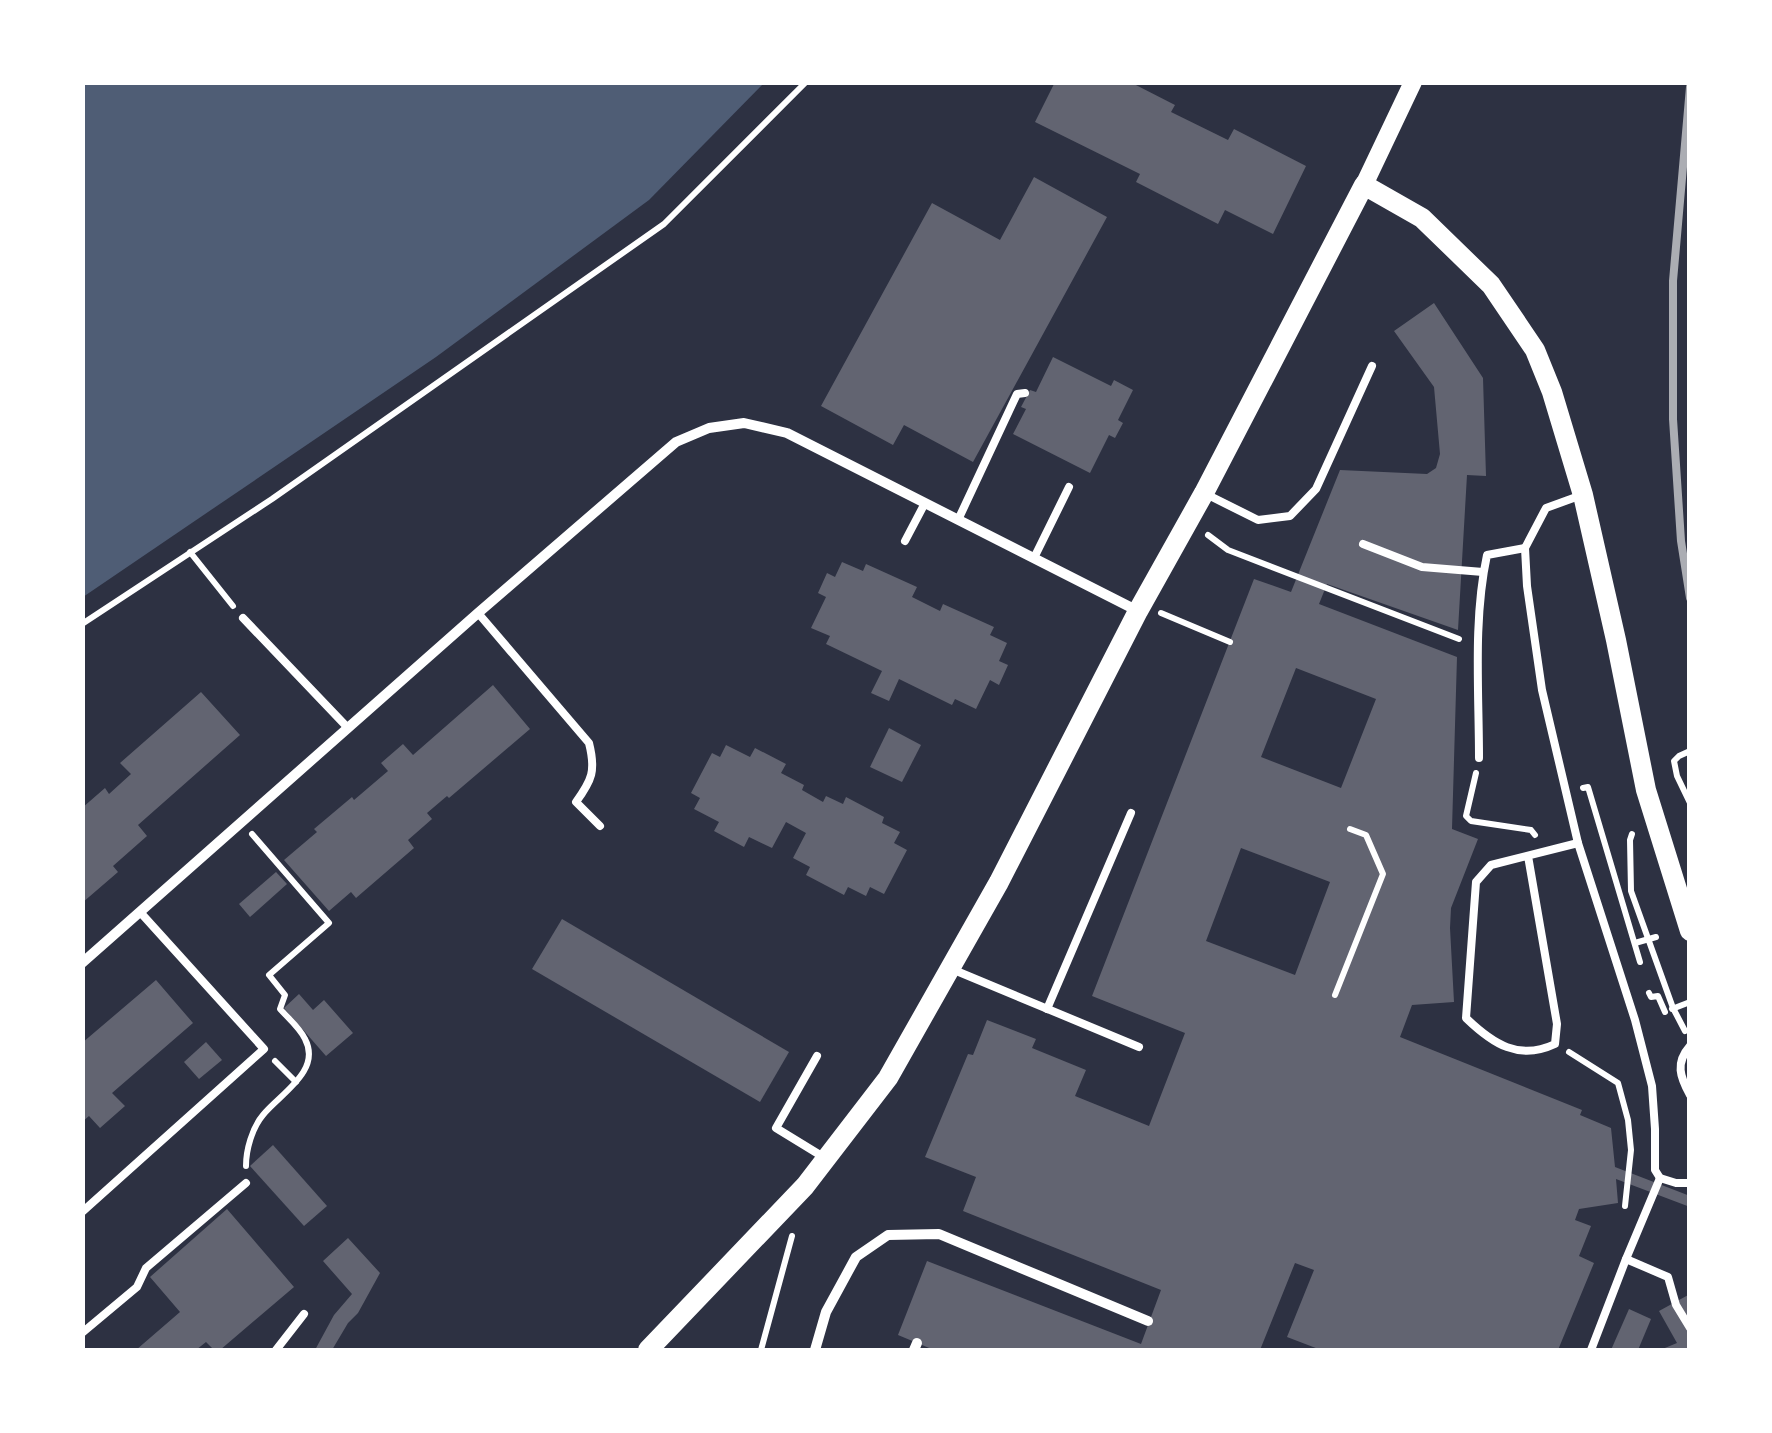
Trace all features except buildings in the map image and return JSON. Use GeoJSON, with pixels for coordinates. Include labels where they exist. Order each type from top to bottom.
{"type":"FeatureCollection","features":[{"type":"Feature","properties":{"kind":"main road"},"geometry":{"type":"LineString","coordinates":[[648,1350],[806,1186],[888,1078],[999,882],[1364,185],[1422,218],[1491,285],[1535,350],[1583,495],[1646,790],[1690,931]]}},
{"type":"Feature","properties":{"kind":"street"},"geometry":{"type":"LineString","coordinates":[[1364,185],[1414,82]]}},
{"type":"Feature","properties":{"kind":"street"},"geometry":{"type":"LineString","coordinates":[[82,963],[676,442],[709,428],[744,423],[787,433],[1140,608]]}},
{"type":"Feature","properties":{"kind":"street"},"geometry":{"type":"LineString","coordinates":[[815,1350],[826,1312],[856,1256],[888,1234],[939,1234],[1148,1322]]}},
{"type":"Feature","properties":{"kind":"lane"},"geometry":{"type":"LineString","coordinates":[[1204,493],[1258,520],[1290,516],[1316,489],[1372,366]]}},
{"type":"Feature","properties":{"kind":"lane"},"geometry":{"type":"LineString","coordinates":[[958,520],[1016,394],[1025,392]]}},
{"type":"Feature","properties":{"kind":"lane"},"geometry":{"type":"LineString","coordinates":[[1034,558],[1070,487]]}},
{"type":"Feature","properties":{"kind":"lane"},"geometry":{"type":"LineString","coordinates":[[1583,495],[1546,508],[1526,548],[1542,690],[1578,844],[1652,1086],[1654,1170],[1660,1178],[1690,1183]]}},
{"type":"Feature","properties":{"kind":"lane"},"geometry":{"type":"LineString","coordinates":[[904,542],[924,503]]}},
{"type":"Feature","properties":{"kind":"lane"},"geometry":{"type":"LineString","coordinates":[[1363,544],[1422,566],[1483,572]]}},
{"type":"Feature","properties":{"kind":"lane"},"geometry":{"type":"LineString","coordinates":[[1479,758],[1483,572],[1487,555],[1526,548]]}},
{"type":"Feature","properties":{"kind":"lane"},"geometry":{"type":"LineString","coordinates":[[478,613],[589,743],[594,761],[590,783],[576,802],[600,826]]}},
{"type":"Feature","properties":{"kind":"lane"},"geometry":{"type":"LineString","coordinates":[[243,618],[348,728]]}},
{"type":"Feature","properties":{"kind":"lane"},"geometry":{"type":"LineString","coordinates":[[1047,1008],[1131,814]]}},
{"type":"Feature","properties":{"kind":"lane"},"geometry":{"type":"LineString","coordinates":[[1528,856],[1557,1024],[1555,1044],[1538,1052],[1514,1050],[1482,1034],[1466,1018],[1476,882],[1491,865],[1550,850],[1578,844]]}},
{"type":"Feature","properties":{"kind":"lane"},"geometry":{"type":"LineString","coordinates":[[82,1212],[264,1049],[140,912]]}},
{"type":"Feature","properties":{"kind":"lane"},"geometry":{"type":"LineString","coordinates":[[950,968],[1139,1047]]}},
{"type":"Feature","properties":{"kind":"lane"},"geometry":{"type":"LineString","coordinates":[[1690,1046],[1678,1069],[1690,1096]]}},
{"type":"Feature","properties":{"kind":"lane"},"geometry":{"type":"LineString","coordinates":[[817,1056],[776,1128],[827,1158]]}},
{"type":"Feature","properties":{"kind":"lane"},"geometry":{"type":"LineString","coordinates":[[1591,1350],[1660,1178]]}},
{"type":"Feature","properties":{"kind":"lane"},"geometry":{"type":"LineString","coordinates":[[82,1334],[137,1287],[146,1268],[246,1183]]}},
{"type":"Feature","properties":{"kind":"lane"},"geometry":{"type":"LineString","coordinates":[[1626,1260],[1668,1277],[1676,1305],[1690,1328]]}},
{"type":"Feature","properties":{"kind":"lane"},"geometry":{"type":"LineString","coordinates":[[276,1350],[304,1314]]}},
{"type":"Feature","properties":{"kind":"path"},"geometry":{"type":"LineString","coordinates":[[82,624],[272,500],[664,224],[806,82]]}},
{"type":"Feature","properties":{"kind":"path"},"geometry":{"type":"LineString","coordinates":[[1228,550],[1479,646]]}},
{"type":"Feature","properties":{"kind":"path"},"geometry":{"type":"LineString","coordinates":[[190,552],[243,618]]}},
{"type":"Feature","properties":{"kind":"path"},"geometry":{"type":"LineString","coordinates":[[1140,608],[1230,642]]}},
{"type":"Feature","properties":{"kind":"path"},"geometry":{"type":"LineString","coordinates":[[1690,751],[1674,761],[1690,803]]}},
{"type":"Feature","properties":{"kind":"path"},"geometry":{"type":"LineString","coordinates":[[1479,758],[1466,816],[1472,821],[1531,830],[1550,850]]}},
{"type":"Feature","properties":{"kind":"path"},"geometry":{"type":"LineString","coordinates":[[1566,793],[1588,787],[1651,997],[1658,996],[1690,1038]]}},
{"type":"Feature","properties":{"kind":"path"},"geometry":{"type":"LineString","coordinates":[[1646,790],[1630,840],[1631,892],[1652,938],[1666,1011]]}},
{"type":"Feature","properties":{"kind":"path"},"geometry":{"type":"LineString","coordinates":[[242,822],[330,923],[269,975],[285,995],[280,1009],[306,1039],[309,1054],[304,1074],[260,1118],[246,1154],[246,1183]]}},
{"type":"Feature","properties":{"kind":"path"},"geometry":{"type":"LineString","coordinates":[[1336,995],[1383,874],[1366,835],[1350,828]]}},
{"type":"Feature","properties":{"kind":"path"},"geometry":{"type":"LineString","coordinates":[[1635,943],[1652,938]]}},
{"type":"Feature","properties":{"kind":"path"},"geometry":{"type":"LineString","coordinates":[[1666,1011],[1690,1002]]}},
{"type":"Feature","properties":{"kind":"path"},"geometry":{"type":"LineString","coordinates":[[1555,1044],[1618,1084],[1631,1150],[1625,1208],[1644,1215]]}},
{"type":"Feature","properties":{"kind":"path"},"geometry":{"type":"LineString","coordinates":[[264,1049],[296,1082]]}},
{"type":"Feature","properties":{"kind":"path"},"geometry":{"type":"LineString","coordinates":[[761,1350],[806,1186]]}},
{"type":"Feature","properties":{"kind":"water"},"geometry":{"type":"Polygon","coordinates":[[[83,82],[764,83],[649,200],[436,357],[83,597],[83,82]]]}},
{"type":"Feature","properties":{"kind":"railway"},"geometry":{"type":"LineString","coordinates":[[1690,87],[1673,281],[1673,419],[1681,541],[1690,598]]}}]}
